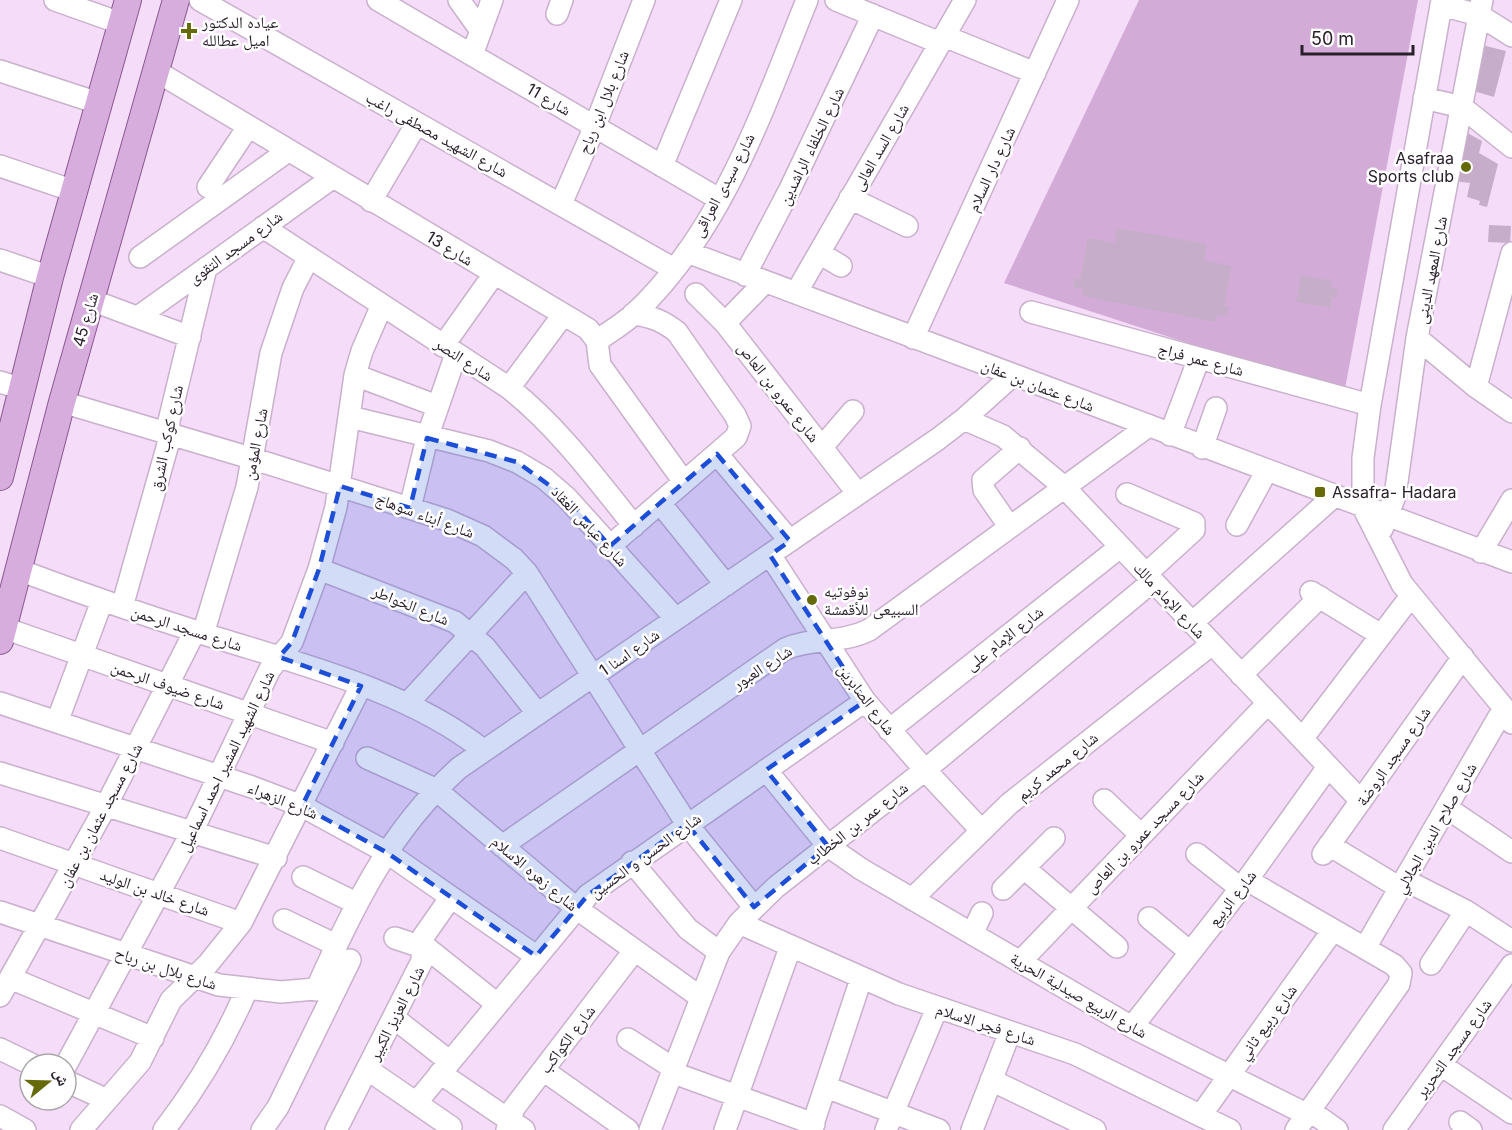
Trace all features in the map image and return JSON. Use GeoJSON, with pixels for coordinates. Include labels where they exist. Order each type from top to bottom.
{"type":"FeatureCollection","features":[{"type":"Feature","properties":{"kind":"main road","name":"شارع 45"},"geometry":{"type":"LineString","coordinates":[[2,634],[62,402],[176,0]]}},
{"type":"Feature","properties":{"kind":"main road"},"geometry":{"type":"LineString","coordinates":[[1,466],[11,385],[50,277],[124,12]]}},
{"type":"Feature","properties":{"kind":"street"},"geometry":{"type":"LineString","coordinates":[[55,0],[124,12]]}},
{"type":"Feature","properties":{"kind":"street","name":"شارع الشهيد مصطفى راغب"},"geometry":{"type":"LineString","coordinates":[[200,0],[561,204],[680,260]]}},
{"type":"Feature","properties":{"kind":"street","name":"شارع 11"},"geometry":{"type":"LineString","coordinates":[[378,0],[720,199]]}},
{"type":"Feature","properties":{"kind":"street"},"geometry":{"type":"LineString","coordinates":[[459,0],[481,31]]}},
{"type":"Feature","properties":{"kind":"street"},"geometry":{"type":"LineString","coordinates":[[472,55],[492,0]]}},
{"type":"Feature","properties":{"kind":"street","name":"شارع بلال ابن رباح"},"geometry":{"type":"LineString","coordinates":[[561,204],[595,126],[644,0]]}},
{"type":"Feature","properties":{"kind":"street"},"geometry":{"type":"LineString","coordinates":[[662,166],[731,0]]}},
{"type":"Feature","properties":{"kind":"street","name":"شارع سيدى العراقى"},"geometry":{"type":"LineString","coordinates":[[597,341],[633,314],[680,260],[720,199],[768,98],[807,0]]}},
{"type":"Feature","properties":{"kind":"street"},"geometry":{"type":"LineString","coordinates":[[836,0],[1035,74]]}},
{"type":"Feature","properties":{"kind":"street","name":"شارع السد العالى"},"geometry":{"type":"LineString","coordinates":[[796,294],[965,0]]}},
{"type":"Feature","properties":{"kind":"street","name":"شارع دار السلام"},"geometry":{"type":"LineString","coordinates":[[913,338],[1068,0]]}},
{"type":"Feature","properties":{"kind":"street"},"geometry":{"type":"LineString","coordinates":[[1508,716],[1463,657],[1411,596],[1393,568],[1363,507],[1363,458],[1370,405],[1441,2],[1480,7],[1512,36]]}},
{"type":"Feature","properties":{"kind":"street","name":"شارع المعهد الدينى"},"geometry":{"type":"LineString","coordinates":[[1377,538],[1389,517],[1395,496],[1417,338],[1480,7]]}},
{"type":"Feature","properties":{"kind":"street","name":"شارع الخلفاء الراشدين"},"geometry":{"type":"LineString","coordinates":[[745,274],[790,189],[873,15]]}},
{"type":"Feature","properties":{"kind":"street","name":"شارع 13"},"geometry":{"type":"LineString","coordinates":[[156,70],[332,178],[588,329],[597,341]]}},
{"type":"Feature","properties":{"kind":"street"},"geometry":{"type":"LineString","coordinates":[[0,71],[98,103]]}},
{"type":"Feature","properties":{"kind":"street"},"geometry":{"type":"LineString","coordinates":[[1424,98],[1462,107],[1512,147]]}},
{"type":"Feature","properties":{"kind":"street"},"geometry":{"type":"LineString","coordinates":[[371,201],[417,123]]}},
{"type":"Feature","properties":{"kind":"street"},"geometry":{"type":"LineString","coordinates":[[207,187],[248,127]]}},
{"type":"Feature","properties":{"kind":"street"},"geometry":{"type":"LineString","coordinates":[[140,257],[288,151]]}},
{"type":"Feature","properties":{"kind":"street"},"geometry":{"type":"LineString","coordinates":[[0,166],[74,191]]}},
{"type":"Feature","properties":{"kind":"street","name":"شارع مسجد التقوى"},"geometry":{"type":"LineString","coordinates":[[138,317],[332,178]]}},
{"type":"Feature","properties":{"kind":"street"},"geometry":{"type":"LineString","coordinates":[[850,198],[907,226]]}},
{"type":"Feature","properties":{"kind":"street","name":"شارع النصر"},"geometry":{"type":"LineString","coordinates":[[263,227],[509,388],[550,423],[634,526]]}},
{"type":"Feature","properties":{"kind":"street"},"geometry":{"type":"LineString","coordinates":[[819,253],[841,266]]}},
{"type":"Feature","properties":{"kind":"street"},"geometry":{"type":"LineString","coordinates":[[1476,387],[1508,283],[1512,254]]}},
{"type":"Feature","properties":{"kind":"street","name":"شارع المؤمن"},"geometry":{"type":"LineString","coordinates":[[199,632],[240,517],[254,459],[271,352],[289,298],[309,257]]}},
{"type":"Feature","properties":{"kind":"street"},"geometry":{"type":"LineString","coordinates":[[0,260],[50,277]]}},
{"type":"Feature","properties":{"kind":"street","name":"شارع عثمان بن عفان"},"geometry":{"type":"LineString","coordinates":[[680,260],[745,274],[1202,448],[1512,562]]}},
{"type":"Feature","properties":{"kind":"street","name":"شارع كوكب الشرق"},"geometry":{"type":"LineString","coordinates":[[57,722],[82,655],[112,604],[168,444],[169,422],[206,268]]}},
{"type":"Feature","properties":{"kind":"street"},"geometry":{"type":"LineString","coordinates":[[410,508],[450,350],[494,274]]}},
{"type":"Feature","properties":{"kind":"street"},"geometry":{"type":"LineString","coordinates":[[725,323],[765,282]]}},
{"type":"Feature","properties":{"kind":"street","name":"شارع عمرو بن العاص"},"geometry":{"type":"LineString","coordinates":[[696,294],[725,323],[858,494]]}},
{"type":"Feature","properties":{"kind":"street"},"geometry":{"type":"LineString","coordinates":[[91,300],[190,337]]}},
{"type":"Feature","properties":{"kind":"street","name":"شارع الشهيد المشير احمد اسماعيل"},"geometry":{"type":"LineString","coordinates":[[73,1052],[192,832],[249,713],[279,657],[292,642],[319,569],[340,486],[356,375],[362,351],[382,305]]}},
{"type":"Feature","properties":{"kind":"street","name":"شارع عمر فراج"},"geometry":{"type":"LineString","coordinates":[[1031,312],[1370,405]]}},
{"type":"Feature","properties":{"kind":"street"},"geometry":{"type":"LineString","coordinates":[[610,546],[717,454],[739,432],[739,420],[677,332],[664,322],[649,316],[633,314]]}},
{"type":"Feature","properties":{"kind":"street"},"geometry":{"type":"LineString","coordinates":[[509,388],[563,315]]}},
{"type":"Feature","properties":{"kind":"street"},"geometry":{"type":"LineString","coordinates":[[1417,338],[1476,387],[1512,412]]}},
{"type":"Feature","properties":{"kind":"street"},"geometry":{"type":"LineString","coordinates":[[597,341],[600,365],[684,482]]}},
{"type":"Feature","properties":{"kind":"street"},"geometry":{"type":"LineString","coordinates":[[1170,435],[1199,358]]}},
{"type":"Feature","properties":{"kind":"street"},"geometry":{"type":"LineString","coordinates":[[356,375],[437,406]]}},
{"type":"Feature","properties":{"kind":"street","name":"شارع اسنا 1"},"geometry":{"type":"LineString","coordinates":[[316,990],[343,953],[356,903],[386,852],[409,819],[435,789],[483,750],[770,555],[964,419],[1012,376]]}},
{"type":"Feature","properties":{"kind":"street","name":"شارع أبناء سوهاج"},"geometry":{"type":"LineString","coordinates":[[62,402],[410,508],[465,527],[483,536],[527,573],[687,824],[754,907]]}},
{"type":"Feature","properties":{"kind":"street"},"geometry":{"type":"LineString","coordinates":[[1202,448],[1216,408]]}},
{"type":"Feature","properties":{"kind":"street"},"geometry":{"type":"LineString","coordinates":[[822,447],[853,411]]}},
{"type":"Feature","properties":{"kind":"street","name":"شارع عباس العقاد"},"geometry":{"type":"LineString","coordinates":[[350,417],[427,438],[489,451],[517,462],[544,478],[567,498],[676,619]]}},
{"type":"Feature","properties":{"kind":"street","name":"شارع الإمام مالك"},"geometry":{"type":"LineString","coordinates":[[964,419],[1003,436],[1064,487],[1361,801]]}},
{"type":"Feature","properties":{"kind":"street","name":"شارع العبور"},"geometry":{"type":"LineString","coordinates":[[502,846],[785,649],[804,642],[848,639],[869,630],[1147,427]]}},
{"type":"Feature","properties":{"kind":"street"},"geometry":{"type":"LineString","coordinates":[[1010,526],[984,490],[983,480],[1020,448]]}},
{"type":"Feature","properties":{"kind":"street"},"geometry":{"type":"LineString","coordinates":[[717,454],[790,541]]}},
{"type":"Feature","properties":{"kind":"street"},"geometry":{"type":"LineString","coordinates":[[1238,525],[1266,472]]}},
{"type":"Feature","properties":{"kind":"street","name":"شارع عمر بن الخطاب"},"geometry":{"type":"LineString","coordinates":[[650,1130],[719,952],[739,923],[754,907],[828,846],[925,770],[1149,577],[1194,530],[1194,523],[1127,494]]}},
{"type":"Feature","properties":{"kind":"street"},"geometry":{"type":"LineString","coordinates":[[1192,623],[1333,497]]}},
{"type":"Feature","properties":{"kind":"street"},"geometry":{"type":"LineString","coordinates":[[1481,552],[1512,500]]}},
{"type":"Feature","properties":{"kind":"street"},"geometry":{"type":"LineString","coordinates":[[660,503],[726,585]]}},
{"type":"Feature","properties":{"kind":"street","name":"شارع الإمام على"},"geometry":{"type":"LineString","coordinates":[[889,730],[1120,546]]}},
{"type":"Feature","properties":{"kind":"street","name":"شارع الصابرين"},"geometry":{"type":"LineString","coordinates":[[770,555],[865,701],[981,830]]}},
{"type":"Feature","properties":{"kind":"street","name":"شارع الخواطر"},"geometry":{"type":"LineString","coordinates":[[319,569],[455,622],[472,633],[538,714]]}},
{"type":"Feature","properties":{"kind":"street","name":"شارع مسجد الرحمن"},"geometry":{"type":"LineString","coordinates":[[19,570],[112,604],[279,657],[408,703],[457,729],[483,750]]}},
{"type":"Feature","properties":{"kind":"street"},"geometry":{"type":"LineString","coordinates":[[408,703],[527,573]]}},
{"type":"Feature","properties":{"kind":"street"},"geometry":{"type":"LineString","coordinates":[[1241,675],[1316,595],[1381,635]]}},
{"type":"Feature","properties":{"kind":"street"},"geometry":{"type":"LineString","coordinates":[[1302,739],[1411,596]]}},
{"type":"Feature","properties":{"kind":"street","name":"شارع مسجد عثمان بن عفان"},"geometry":{"type":"LineString","coordinates":[[3,989],[106,806],[167,685],[199,632]]}},
{"type":"Feature","properties":{"kind":"street","name":"شارع ضيوف الرحمن"},"geometry":{"type":"LineString","coordinates":[[2,634],[82,655],[333,743]]}},
{"type":"Feature","properties":{"kind":"street","name":"شارع محمد كريم"},"geometry":{"type":"LineString","coordinates":[[912,899],[981,830],[1038,780],[1212,644]]}},
{"type":"Feature","properties":{"kind":"street","name":"شارع مسجد الروضة"},"geometry":{"type":"LineString","coordinates":[[1402,884],[1326,850],[1463,657]]}},
{"type":"Feature","properties":{"kind":"street"},"geometry":{"type":"LineString","coordinates":[[81,1130],[140,1062],[171,1000],[214,957],[241,923],[276,858],[361,686]]}},
{"type":"Feature","properties":{"kind":"street","name":"شارع الحسن و الحسين"},"geometry":{"type":"LineString","coordinates":[[416,1103],[576,908],[602,884],[865,701]]}},
{"type":"Feature","properties":{"kind":"street","name":"شارع الزهراء"},"geometry":{"type":"LineString","coordinates":[[0,703],[302,806],[386,852],[536,956]]}},
{"type":"Feature","properties":{"kind":"street","name":"شارع مسجد عمرو بن العاص"},"geometry":{"type":"LineString","coordinates":[[1020,962],[1268,703]]}},
{"type":"Feature","properties":{"kind":"street","name":"شارع صلاح الدين الجلالي"},"geometry":{"type":"LineString","coordinates":[[1365,948],[1447,808],[1508,716]]}},
{"type":"Feature","properties":{"kind":"street","name":"شارع زهره الاسلام"},"geometry":{"type":"LineString","coordinates":[[367,758],[435,789],[576,908],[700,997]]}},
{"type":"Feature","properties":{"kind":"street","name":"شارع الربيع"},"geometry":{"type":"LineString","coordinates":[[1132,1027],[1243,884],[1328,767]]}},
{"type":"Feature","properties":{"kind":"street","name":"شارع الربيع صيدلية الحرية"},"geometry":{"type":"LineString","coordinates":[[766,770],[828,846],[861,869],[1132,1027],[1298,1110],[1301,1121],[1316,1114],[1337,1130]]}},
{"type":"Feature","properties":{"kind":"street"},"geometry":{"type":"LineString","coordinates":[[0,773],[276,858]]}},
{"type":"Feature","properties":{"kind":"street"},"geometry":{"type":"LineString","coordinates":[[1104,800],[1141,835]]}},
{"type":"Feature","properties":{"kind":"street"},"geometry":{"type":"LineString","coordinates":[[1447,808],[1512,852]]}},
{"type":"Feature","properties":{"kind":"street","name":"شارع خالد بن الوليد"},"geometry":{"type":"LineString","coordinates":[[0,838],[241,923]]}},
{"type":"Feature","properties":{"kind":"street"},"geometry":{"type":"LineString","coordinates":[[1003,889],[1054,838]]}},
{"type":"Feature","properties":{"kind":"street"},"geometry":{"type":"LineString","coordinates":[[1197,854],[1243,884],[1365,948],[1394,965],[1401,973],[1399,984],[1301,1121]]}},
{"type":"Feature","properties":{"kind":"street"},"geometry":{"type":"LineString","coordinates":[[632,862],[688,929],[719,952]]}},
{"type":"Feature","properties":{"kind":"street"},"geometry":{"type":"LineString","coordinates":[[1024,868],[1117,947]]}},
{"type":"Feature","properties":{"kind":"street"},"geometry":{"type":"LineString","coordinates":[[303,877],[356,903]]}},
{"type":"Feature","properties":{"kind":"street"},"geometry":{"type":"LineString","coordinates":[[1402,884],[1466,911],[1512,941]]}},
{"type":"Feature","properties":{"kind":"street","name":"شارع العزيز الكبير"},"geometry":{"type":"LineString","coordinates":[[336,1130],[422,960],[425,933],[451,897]]}},
{"type":"Feature","properties":{"kind":"street"},"geometry":{"type":"LineString","coordinates":[[1431,964],[1466,911]]}},
{"type":"Feature","properties":{"kind":"street","name":"شارع بلال بن رباح"},"geometry":{"type":"LineString","coordinates":[[0,912],[191,978],[247,989],[316,990],[337,987]]}},
{"type":"Feature","properties":{"kind":"street"},"geometry":{"type":"LineString","coordinates":[[972,934],[982,913]]}},
{"type":"Feature","properties":{"kind":"street"},"geometry":{"type":"LineString","coordinates":[[1149,918],[1190,952]]}},
{"type":"Feature","properties":{"kind":"street"},"geometry":{"type":"LineString","coordinates":[[265,1129],[337,987],[343,953],[284,920]]}},
{"type":"Feature","properties":{"kind":"street","name":"شارع فجر الاسلام"},"geometry":{"type":"LineString","coordinates":[[739,923],[861,979],[937,1008],[1075,1054],[1230,1130]]}},
{"type":"Feature","properties":{"kind":"street","name":"شارع ربيع ثاني"},"geometry":{"type":"LineString","coordinates":[[1201,1114],[1333,930]]}},
{"type":"Feature","properties":{"kind":"street"},"geometry":{"type":"LineString","coordinates":[[396,938],[422,946],[497,1004]]}},
{"type":"Feature","properties":{"kind":"street"},"geometry":{"type":"LineString","coordinates":[[725,1130],[790,948]]}},
{"type":"Feature","properties":{"kind":"street","name":"شارع الكواكب"},"geometry":{"type":"LineString","coordinates":[[513,1127],[514,1108],[634,951]]}},
{"type":"Feature","properties":{"kind":"street","name":"شارع مسجد التحرير"},"geometry":{"type":"LineString","coordinates":[[1394,1130],[1512,965]]}},
{"type":"Feature","properties":{"kind":"street"},"geometry":{"type":"LineString","coordinates":[[628,1039],[672,1070],[812,1127],[861,979]]}},
{"type":"Feature","properties":{"kind":"street"},"geometry":{"type":"LineString","coordinates":[[3,989],[94,1013],[153,1038]]}},
{"type":"Feature","properties":{"kind":"street"},"geometry":{"type":"LineString","coordinates":[[164,1130],[219,1049],[247,989]]}},
{"type":"Feature","properties":{"kind":"street"},"geometry":{"type":"LineString","coordinates":[[890,1121],[937,1008]]}},
{"type":"Feature","properties":{"kind":"street"},"geometry":{"type":"LineString","coordinates":[[394,1018],[513,1127]]}},
{"type":"Feature","properties":{"kind":"street"},"geometry":{"type":"LineString","coordinates":[[972,1130],[1010,1032]]}},
{"type":"Feature","properties":{"kind":"street"},"geometry":{"type":"LineString","coordinates":[[0,1049],[18,1058]]}},
{"type":"Feature","properties":{"kind":"street"},"geometry":{"type":"LineString","coordinates":[[1441,1065],[1512,1113]]}},
{"type":"Feature","properties":{"kind":"street"},"geometry":{"type":"LineString","coordinates":[[367,1069],[452,1127]]}},
{"type":"Feature","properties":{"kind":"street"},"geometry":{"type":"LineString","coordinates":[[543,1070],[628,1130]]}},
{"type":"Feature","properties":{"kind":"street"},"geometry":{"type":"LineString","coordinates":[[991,1080],[1095,1130]]}},
{"type":"Feature","properties":{"kind":"street"},"geometry":{"type":"LineString","coordinates":[[78,1087],[107,1100]]}},
{"type":"Feature","properties":{"kind":"street"},"geometry":{"type":"LineString","coordinates":[[826,1087],[890,1121],[939,1130]]}},
{"type":"Feature","properties":{"kind":"street"},"geometry":{"type":"LineString","coordinates":[[0,1116],[25,1130]]}},
{"type":"Feature","properties":{"kind":"street"},"geometry":{"type":"LineString","coordinates":[[1506,1130],[1512,1122]]}},
{"type":"Feature","properties":{"kind":"highlighted area"},"geometry":{"type":"Polygon","coordinates":[[[427,438],[517,462],[567,498],[610,546],[717,454],[790,541],[770,555],[865,701],[766,770],[828,846],[754,907],[687,824],[588,895],[536,956],[386,852],[302,806],[361,686],[279,657],[292,642],[319,569],[340,486],[410,508],[427,438]]]}},
{"type":"Feature","properties":{"kind":"shaded area"},"geometry":{"type":"Polygon","coordinates":[[[1139,0],[1418,0],[1344,394],[1004,283],[1139,0]]]}},
{"type":"Feature","properties":{"kind":"building"},"geometry":{"type":"Polygon","coordinates":[[[1482,45],[1506,51],[1494,97],[1470,90],[1482,45]]]}},
{"type":"Feature","properties":{"kind":"building"},"geometry":{"type":"Polygon","coordinates":[[[1462,130],[1482,141],[1479,153],[1498,164],[1487,207],[1479,205],[1480,201],[1467,197],[1470,183],[1454,181],[1462,130]]]}},
{"type":"Feature","properties":{"kind":"building"},"geometry":{"type":"Polygon","coordinates":[[[1489,225],[1511,226],[1510,243],[1488,242],[1489,225]]]}},
{"type":"Feature","properties":{"kind":"building"},"geometry":{"type":"Polygon","coordinates":[[[1117,228],[1207,244],[1204,260],[1232,266],[1224,305],[1229,306],[1227,316],[1217,315],[1215,322],[1082,296],[1083,289],[1072,287],[1076,278],[1080,279],[1088,238],[1114,243],[1117,228]]]}},
{"type":"Feature","properties":{"kind":"building"},"geometry":{"type":"Polygon","coordinates":[[[1301,275],[1333,281],[1331,288],[1338,289],[1336,298],[1332,297],[1330,308],[1296,302],[1301,275]]]}},
{"type":"Feature","properties":{"kind":"place","name":"عياده الدكتور اميل عطالله"},"geometry":{"type":"Point","coordinates":[189,31]}},
{"type":"Feature","properties":{"kind":"place","name":"Asafraa Sports club"},"geometry":{"type":"Point","coordinates":[1466,167]}},
{"type":"Feature","properties":{"kind":"place","name":"Assafra- Hadara"},"geometry":{"type":"Point","coordinates":[1320,492]}},
{"type":"Feature","properties":{"kind":"place","name":"نوفوتيه السبيعى للأقمشة"},"geometry":{"type":"Point","coordinates":[812,600]}}]}
